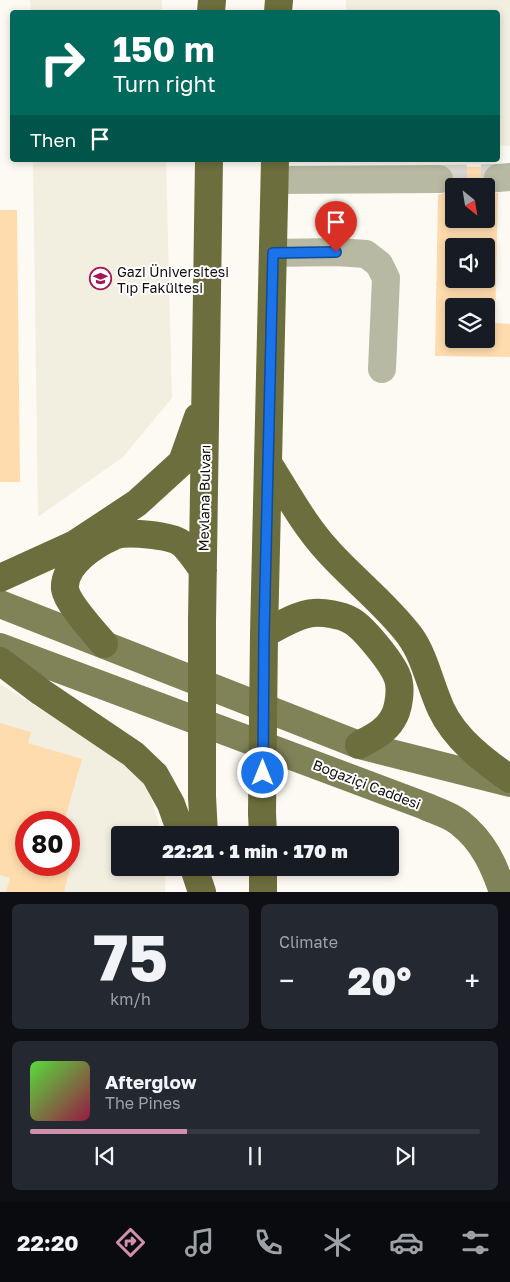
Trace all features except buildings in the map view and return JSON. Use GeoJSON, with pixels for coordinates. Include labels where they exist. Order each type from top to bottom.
{"type":"FeatureCollection","features":[{"type":"Feature","properties":{"kind":"highway","name":"Mevlana Bulvarı"},"geometry":{"type":"LineString","coordinates":[[204,826],[202,622],[209,162]]}},
{"type":"Feature","properties":{"kind":"highway"},"geometry":{"type":"LineString","coordinates":[[263,824],[264,634],[275,170]]}},
{"type":"Feature","properties":{"kind":"highway"},"geometry":{"type":"LineString","coordinates":[[0,578],[75,544],[137,503],[182,462],[206,394]]}},
{"type":"Feature","properties":{"kind":"highway"},"geometry":{"type":"LineString","coordinates":[[268,463],[308,528],[350,575],[395,617],[412,639],[442,710],[455,730],[481,759],[510,779]]}},
{"type":"Feature","properties":{"kind":"highway"},"geometry":{"type":"LineString","coordinates":[[104,644],[69,600],[65,588],[67,576],[74,564],[84,554],[116,535],[150,534],[181,542],[203,570]]}},
{"type":"Feature","properties":{"kind":"highway"},"geometry":{"type":"LineString","coordinates":[[264,634],[312,612],[351,620],[372,640],[398,676],[400,700],[393,720],[380,734],[359,745]]}},
{"type":"Feature","properties":{"kind":"highway"},"geometry":{"type":"LineString","coordinates":[[0,661],[41,692],[132,754],[155,775],[171,804],[179,826]]}},
{"type":"Feature","properties":{"kind":"highway"},"geometry":{"type":"LineString","coordinates":[[197,876],[202,892]]}},
{"type":"Feature","properties":{"kind":"highway"},"geometry":{"type":"LineString","coordinates":[[206,876],[207,892]]}},
{"type":"Feature","properties":{"kind":"highway"},"geometry":{"type":"LineString","coordinates":[[263,876],[263,892]]}},
{"type":"Feature","properties":{"kind":"main road"},"geometry":{"type":"LineString","coordinates":[[0,604],[359,745],[510,783]]}},
{"type":"Feature","properties":{"kind":"main road","name":"Boğaziçi Caddesi"},"geometry":{"type":"LineString","coordinates":[[0,647],[425,806],[459,822],[502,868],[503,892]]}},
{"type":"Feature","properties":{"kind":"street"},"geometry":{"type":"LineString","coordinates":[[275,170],[439,179]]}},
{"type":"Feature","properties":{"kind":"street"},"geometry":{"type":"LineString","coordinates":[[273,253],[336,252],[366,254],[379,264],[386,278],[382,369]]}},
{"type":"Feature","properties":{"kind":"shaded area"},"geometry":{"type":"Polygon","coordinates":[[[30,0],[162,0],[162,10],[31,10],[30,0]]]}},
{"type":"Feature","properties":{"kind":"shaded area"},"geometry":{"type":"Polygon","coordinates":[[[346,0],[510,0],[510,146],[500,145],[500,10],[346,10],[346,0]]]}},
{"type":"Feature","properties":{"kind":"shaded area","name":"Gazi Üniversitesi Tıp Fakültesi"},"geometry":{"type":"Polygon","coordinates":[[[33,162],[166,162],[172,398],[123,457],[38,517],[33,162]]]}},
{"type":"Feature","properties":{"kind":"shaded area"},"geometry":{"type":"Polygon","coordinates":[[[0,684],[108,751],[148,786],[159,826],[111,826],[111,876],[166,876],[165,892],[0,892],[0,684]]]}},
{"type":"Feature","properties":{"kind":"tunnel"},"geometry":{"type":"LineString","coordinates":[[439,179],[498,178]]}},
{"type":"Feature","properties":{"kind":"place","name":"Gazi Üniversitesi Tıp Fakültesi"},"geometry":{"type":"Point","coordinates":[101,279]}},
{"type":"Feature","properties":{"kind":"route"},"geometry":{"type":"LineString","coordinates":[[263,773],[264,634],[273,253],[336,252]]}}]}
